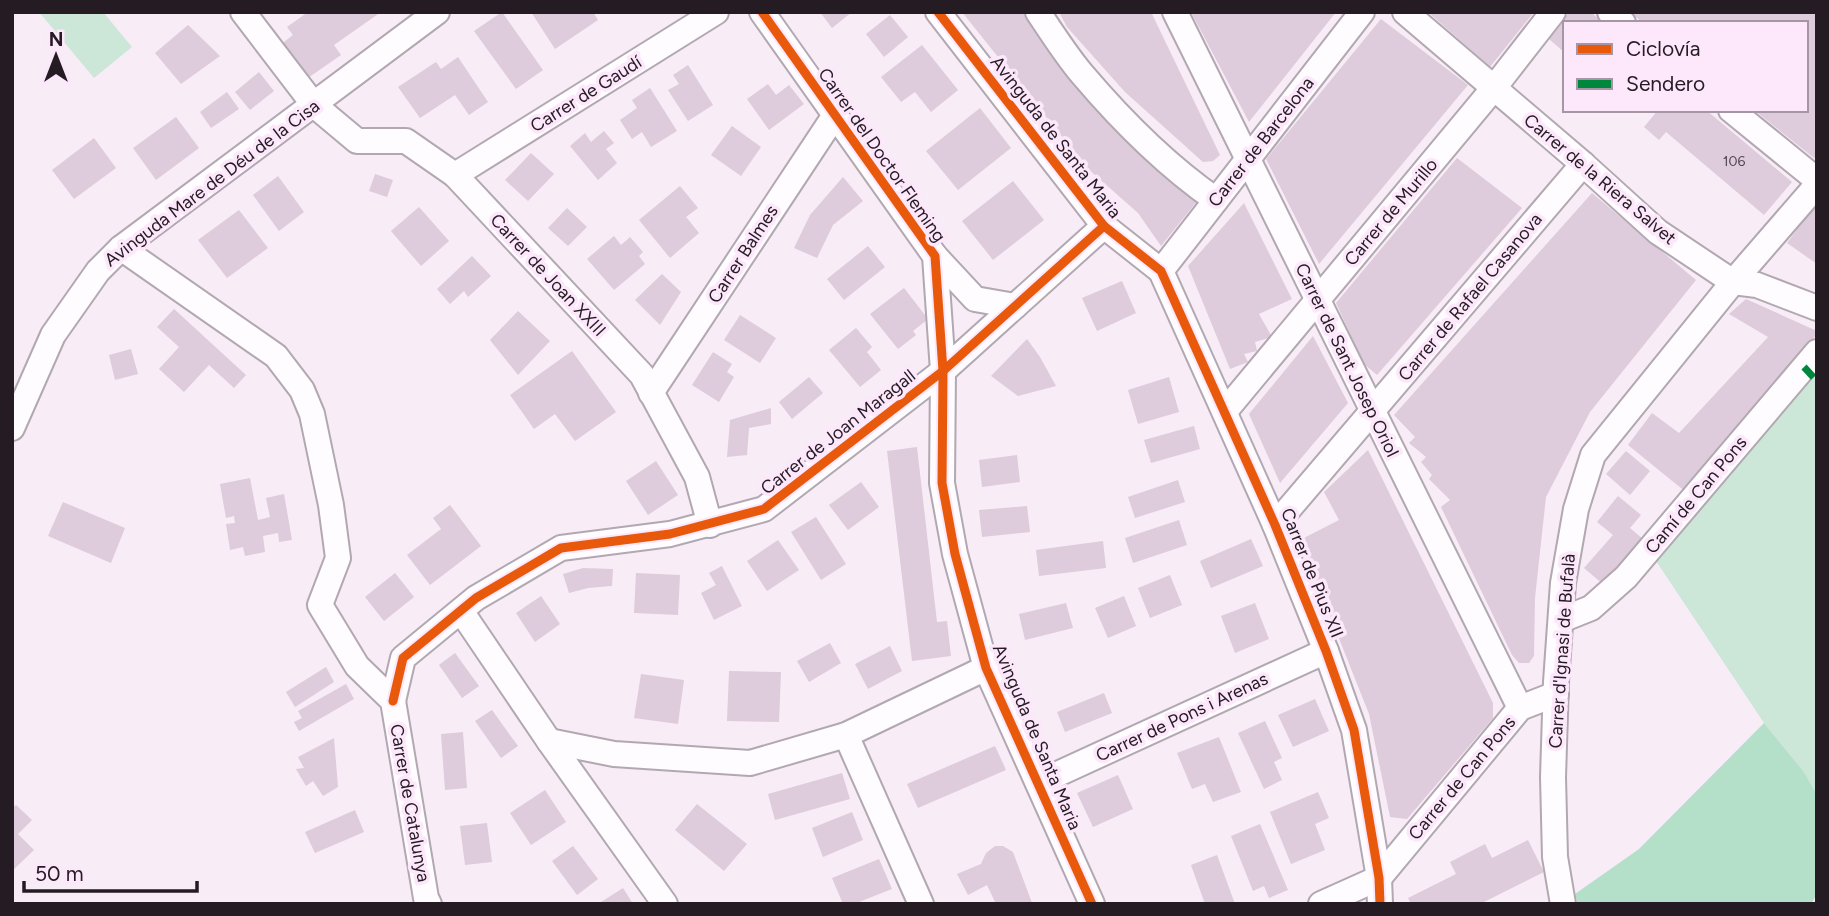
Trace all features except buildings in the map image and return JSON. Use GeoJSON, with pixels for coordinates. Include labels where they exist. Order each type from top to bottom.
{"type":"FeatureCollection","features":[{"type":"Feature","properties":{"kind":"street","name":"Carrer de Joan XXIII"},"geometry":{"type":"LineString","coordinates":[[243,12],[314,105],[357,141],[406,141],[455,175],[642,375],[697,477],[710,525]]}},
{"type":"Feature","properties":{"kind":"street","name":"Avinguda Mare de Déu de la Cisa"},"geometry":{"type":"LineString","coordinates":[[12,428],[53,335],[98,271],[121,248],[437,12]]}},
{"type":"Feature","properties":{"kind":"street","name":"Carrer de Gaudí"},"geometry":{"type":"LineString","coordinates":[[455,175],[716,12]]}},
{"type":"Feature","properties":{"kind":"street","name":"Carrer del Doctor Fleming"},"geometry":{"type":"LineString","coordinates":[[762,12],[935,256],[975,299],[1015,306]]}},
{"type":"Feature","properties":{"kind":"street","name":"Avinguda de Santa Maria"},"geometry":{"type":"LineString","coordinates":[[938,12],[1104,226],[1161,271]]}},
{"type":"Feature","properties":{"kind":"street"},"geometry":{"type":"LineString","coordinates":[[1038,12],[1081,73],[1122,116],[1199,188],[1216,200]]}},
{"type":"Feature","properties":{"kind":"street","name":"Carrer de Sant Josep Oriol"},"geometry":{"type":"LineString","coordinates":[[1175,12],[1520,708]]}},
{"type":"Feature","properties":{"kind":"street","name":"Carrer de Barcelona"},"geometry":{"type":"LineString","coordinates":[[1161,271],[1362,12]]}},
{"type":"Feature","properties":{"kind":"street","name":"Carrer de la Riera Salvet"},"geometry":{"type":"LineString","coordinates":[[1405,12],[1658,232],[1733,282],[1757,285],[1817,308]]}},
{"type":"Feature","properties":{"kind":"street","name":"Carrer de Murillo"},"geometry":{"type":"LineString","coordinates":[[1226,411],[1493,89],[1553,12]]}},
{"type":"Feature","properties":{"kind":"street"},"geometry":{"type":"LineString","coordinates":[[1733,112],[1817,180]]}},
{"type":"Feature","properties":{"kind":"street","name":"Carrer Balmes"},"geometry":{"type":"LineString","coordinates":[[651,393],[835,115]]}},
{"type":"Feature","properties":{"kind":"street","name":"Carrer de Rafael Casanova"},"geometry":{"type":"LineString","coordinates":[[1275,525],[1583,164]]}},
{"type":"Feature","properties":{"kind":"street","name":"Carrer d'Ignasi de Bufalà"},"geometry":{"type":"LineString","coordinates":[[1563,904],[1555,856],[1553,777],[1563,583],[1576,509],[1593,455],[1733,282],[1817,185]]}},
{"type":"Feature","properties":{"kind":"street","name":"Carrer de Joan Maragall"},"geometry":{"type":"LineString","coordinates":[[404,658],[476,598],[561,548],[670,534],[764,509],[943,370],[1104,226]]}},
{"type":"Feature","properties":{"kind":"street","name":"Carrer de Catalunya"},"geometry":{"type":"LineString","coordinates":[[121,248],[276,356],[302,390],[312,414],[331,505],[338,558],[320,605],[357,666],[393,701]]}},
{"type":"Feature","properties":{"kind":"street","name":"Carrer del Doctor Fleming"},"geometry":{"type":"LineString","coordinates":[[935,256],[943,370]]}},
{"type":"Feature","properties":{"kind":"street","name":"Carrer de Pius XII"},"geometry":{"type":"LineString","coordinates":[[1161,271],[1275,525],[1326,651],[1354,730],[1381,904]]}},
{"type":"Feature","properties":{"kind":"street","name":"Camí de Can Pons"},"geometry":{"type":"LineString","coordinates":[[1562,620],[1591,608],[1626,577],[1817,352]]}},
{"type":"Feature","properties":{"kind":"street","name":"Avinguda de Santa Maria"},"geometry":{"type":"LineString","coordinates":[[943,370],[942,483],[955,554],[986,668],[1092,904]]}},
{"type":"Feature","properties":{"kind":"street"},"geometry":{"type":"LineString","coordinates":[[461,611],[665,904]]}},
{"type":"Feature","properties":{"kind":"street","name":"Carrer de Pons i Arenas"},"geometry":{"type":"LineString","coordinates":[[1038,783],[1326,651]]}},
{"type":"Feature","properties":{"kind":"street","name":"Carrer de Catalunya"},"geometry":{"type":"LineString","coordinates":[[404,658],[393,701],[429,904]]}},
{"type":"Feature","properties":{"kind":"street"},"geometry":{"type":"LineString","coordinates":[[549,741],[614,754],[750,763],[846,735],[986,668]]}},
{"type":"Feature","properties":{"kind":"street","name":"Carrer de Can Pons"},"geometry":{"type":"LineString","coordinates":[[1379,878],[1520,708],[1556,694]]}},
{"type":"Feature","properties":{"kind":"street"},"geometry":{"type":"LineString","coordinates":[[846,735],[922,904]]}},
{"type":"Feature","properties":{"kind":"street"},"geometry":{"type":"LineString","coordinates":[[1321,904],[1379,878]]}},
{"type":"Feature","properties":{"kind":"green space"},"geometry":{"type":"Polygon","coordinates":[[[39,12],[103,12],[132,47],[94,78],[39,12]]]}},
{"type":"Feature","properties":{"kind":"green space"},"geometry":{"type":"Polygon","coordinates":[[[1817,368],[1817,795],[1804,772],[1764,723],[1654,558],[1817,368]]]}},
{"type":"Feature","properties":{"kind":"green space"},"geometry":{"type":"Polygon","coordinates":[[[1764,723],[1804,772],[1817,795],[1817,894],[1811,904],[1578,904],[1575,894],[1639,849],[1764,723]]]}},
{"type":"Feature","properties":{"kind":"marked path"},"geometry":{"type":"LineString","coordinates":[[1804,367],[1817,381]]}},
{"type":"Feature","properties":{"kind":"cycle path"},"geometry":{"type":"LineString","coordinates":[[762,12],[935,256],[943,371],[942,483],[955,554],[986,668],[1092,904]]}},
{"type":"Feature","properties":{"kind":"cycle path"},"geometry":{"type":"LineString","coordinates":[[938,12],[1104,226],[1161,271],[1275,525],[1326,651],[1354,730],[1379,878],[1380,904]]}},
{"type":"Feature","properties":{"kind":"cycle path"},"geometry":{"type":"LineString","coordinates":[[393,701],[403,658],[476,598],[561,548],[670,534],[764,509],[943,371],[1104,226]]}}]}
